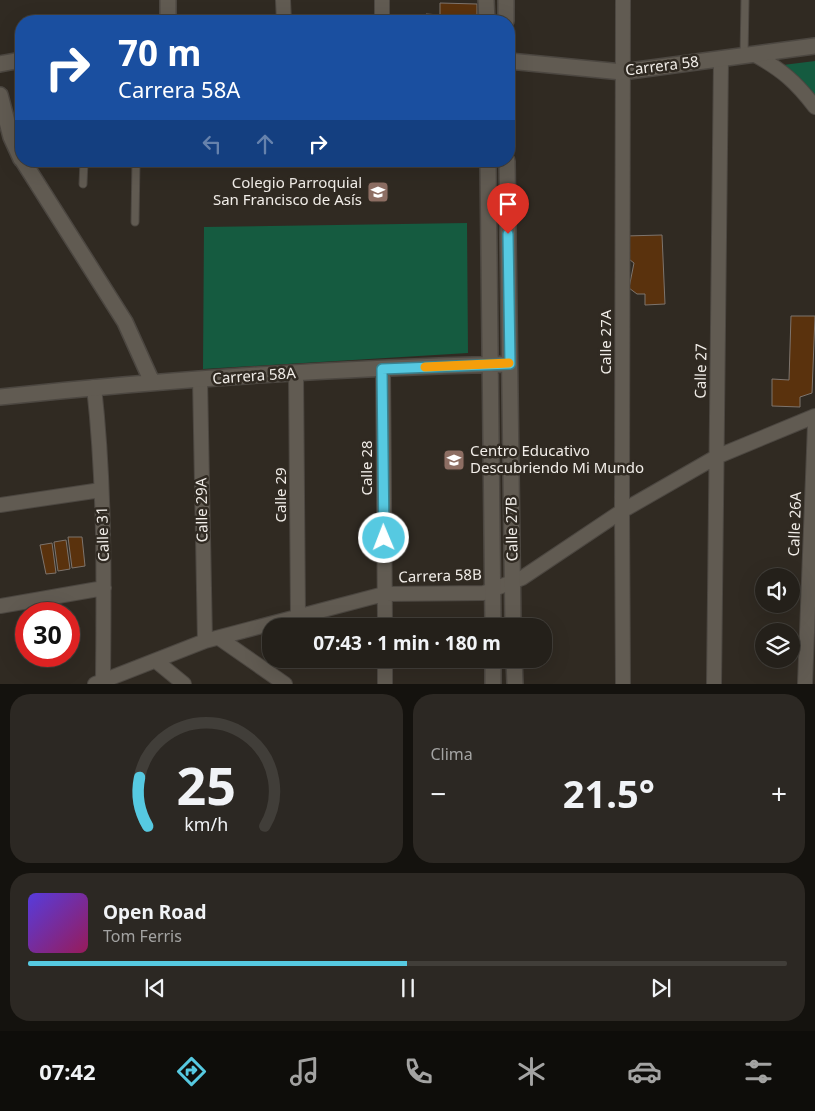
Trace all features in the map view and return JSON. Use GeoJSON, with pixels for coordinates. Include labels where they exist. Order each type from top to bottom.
{"type":"FeatureCollection","features":[{"type":"Feature","properties":{"kind":"main road"},"geometry":{"type":"LineString","coordinates":[[168,0],[168,15]]}},
{"type":"Feature","properties":{"kind":"main road"},"geometry":{"type":"LineString","coordinates":[[486,0],[486,15]]}},
{"type":"Feature","properties":{"kind":"main road"},"geometry":{"type":"LineString","coordinates":[[506,0],[506,15]]}},
{"type":"Feature","properties":{"kind":"main road","name":"Carrera 58"},"geometry":{"type":"LineString","coordinates":[[515,62],[622,72],[815,46]]}},
{"type":"Feature","properties":{"kind":"main road"},"geometry":{"type":"LineString","coordinates":[[0,64],[15,61]]}},
{"type":"Feature","properties":{"kind":"main road"},"geometry":{"type":"LineString","coordinates":[[0,95],[15,145]]}},
{"type":"Feature","properties":{"kind":"main road"},"geometry":{"type":"LineString","coordinates":[[26,167],[125,322],[152,382]]}},
{"type":"Feature","properties":{"kind":"main road","name":"Calle 27B"},"geometry":{"type":"LineString","coordinates":[[488,167],[493,618]]}},
{"type":"Feature","properties":{"kind":"main road","name":"Calle 27B"},"geometry":{"type":"LineString","coordinates":[[507,167],[513,618]]}},
{"type":"Feature","properties":{"kind":"main road","name":"Carrera 58A"},"geometry":{"type":"LineString","coordinates":[[0,397],[152,382],[296,373],[510,364]]}},
{"type":"Feature","properties":{"kind":"main road"},"geometry":{"type":"LineString","coordinates":[[493,668],[493,684]]}},
{"type":"Feature","properties":{"kind":"main road"},"geometry":{"type":"LineString","coordinates":[[514,668],[514,684]]}},
{"type":"Feature","properties":{"kind":"street"},"geometry":{"type":"LineString","coordinates":[[283,0],[284,15]]}},
{"type":"Feature","properties":{"kind":"street"},"geometry":{"type":"LineString","coordinates":[[382,0],[382,15]]}},
{"type":"Feature","properties":{"kind":"street","name":"Calle 27A"},"geometry":{"type":"LineString","coordinates":[[623,0],[623,684]]}},
{"type":"Feature","properties":{"kind":"street"},"geometry":{"type":"LineString","coordinates":[[750,56],[777,67],[792,79],[815,107]]}},
{"type":"Feature","properties":{"kind":"street","name":"Calle 27"},"geometry":{"type":"LineString","coordinates":[[714,684],[721,59]]}},
{"type":"Feature","properties":{"kind":"street","name":"Calle 28"},"geometry":{"type":"LineString","coordinates":[[382,369],[385,618]]}},
{"type":"Feature","properties":{"kind":"street","name":"Calle 29"},"geometry":{"type":"LineString","coordinates":[[296,373],[298,617]]}},
{"type":"Feature","properties":{"kind":"street","name":"Calle 29A"},"geometry":{"type":"LineString","coordinates":[[200,379],[205,641]]}},
{"type":"Feature","properties":{"kind":"street","name":"Calle 31"},"geometry":{"type":"LineString","coordinates":[[94,387],[101,490],[104,588],[99,682]]}},
{"type":"Feature","properties":{"kind":"street","name":"Carrera 58B"},"geometry":{"type":"LineString","coordinates":[[99,682],[205,641],[384,594],[484,593],[522,578],[622,511],[716,457],[815,416]]}},
{"type":"Feature","properties":{"kind":"street","name":"Calle 26A"},"geometry":{"type":"LineString","coordinates":[[805,684],[810,654],[815,425]]}},
{"type":"Feature","properties":{"kind":"street"},"geometry":{"type":"LineString","coordinates":[[0,505],[101,490]]}},
{"type":"Feature","properties":{"kind":"street"},"geometry":{"type":"LineString","coordinates":[[0,606],[104,588]]}},
{"type":"Feature","properties":{"kind":"street"},"geometry":{"type":"LineString","coordinates":[[219,638],[285,684]]}},
{"type":"Feature","properties":{"kind":"street"},"geometry":{"type":"LineString","coordinates":[[156,661],[184,684]]}},
{"type":"Feature","properties":{"kind":"street"},"geometry":{"type":"LineString","coordinates":[[385,668],[385,684]]}},
{"type":"Feature","properties":{"kind":"lane"},"geometry":{"type":"LineString","coordinates":[[745,0],[750,56]]}},
{"type":"Feature","properties":{"kind":"lane"},"geometry":{"type":"LineString","coordinates":[[83,184],[84,167]]}},
{"type":"Feature","properties":{"kind":"lane"},"geometry":{"type":"LineString","coordinates":[[135,222],[136,167]]}},
{"type":"Feature","properties":{"kind":"green space"},"geometry":{"type":"Polygon","coordinates":[[[815,61],[815,95],[783,65],[815,61]]]}},
{"type":"Feature","properties":{"kind":"green space"},"geometry":{"type":"Polygon","coordinates":[[[467,223],[468,353],[203,369],[204,227],[467,223]]]}},
{"type":"Feature","properties":{"kind":"building"},"geometry":{"type":"Polygon","coordinates":[[[440,3],[477,4],[477,15],[440,15],[440,3]]]}},
{"type":"Feature","properties":{"kind":"building"},"geometry":{"type":"Polygon","coordinates":[[[662,235],[665,304],[645,305],[645,294],[637,294],[629,288],[634,263],[625,256],[625,236],[662,235]]]}},
{"type":"Feature","properties":{"kind":"building"},"geometry":{"type":"Polygon","coordinates":[[[791,316],[815,316],[812,393],[800,397],[800,407],[772,406],[772,379],[789,380],[791,316]]]}},
{"type":"Feature","properties":{"kind":"building"},"geometry":{"type":"Polygon","coordinates":[[[68,537],[82,537],[85,566],[72,568],[68,537]]]}},
{"type":"Feature","properties":{"kind":"building"},"geometry":{"type":"Polygon","coordinates":[[[66,540],[70,569],[58,571],[54,542],[66,540]]]}},
{"type":"Feature","properties":{"kind":"building"},"geometry":{"type":"Polygon","coordinates":[[[52,543],[56,573],[46,574],[40,545],[52,543]]]}},
{"type":"Feature","properties":{"kind":"slow traffic"},"geometry":{"type":"LineString","coordinates":[[425,367],[509,363]]}},
{"type":"Feature","properties":{"kind":"place","name":"Colegio Parroquial San Francisco de Asís"},"geometry":{"type":"Point","coordinates":[378,192]}},
{"type":"Feature","properties":{"kind":"place","name":"Centro Educativo Descubriendo Mi Mundo"},"geometry":{"type":"Point","coordinates":[454,460]}},
{"type":"Feature","properties":{"kind":"route"},"geometry":{"type":"LineString","coordinates":[[384,538],[382,369],[510,364],[508,234]]}}]}
